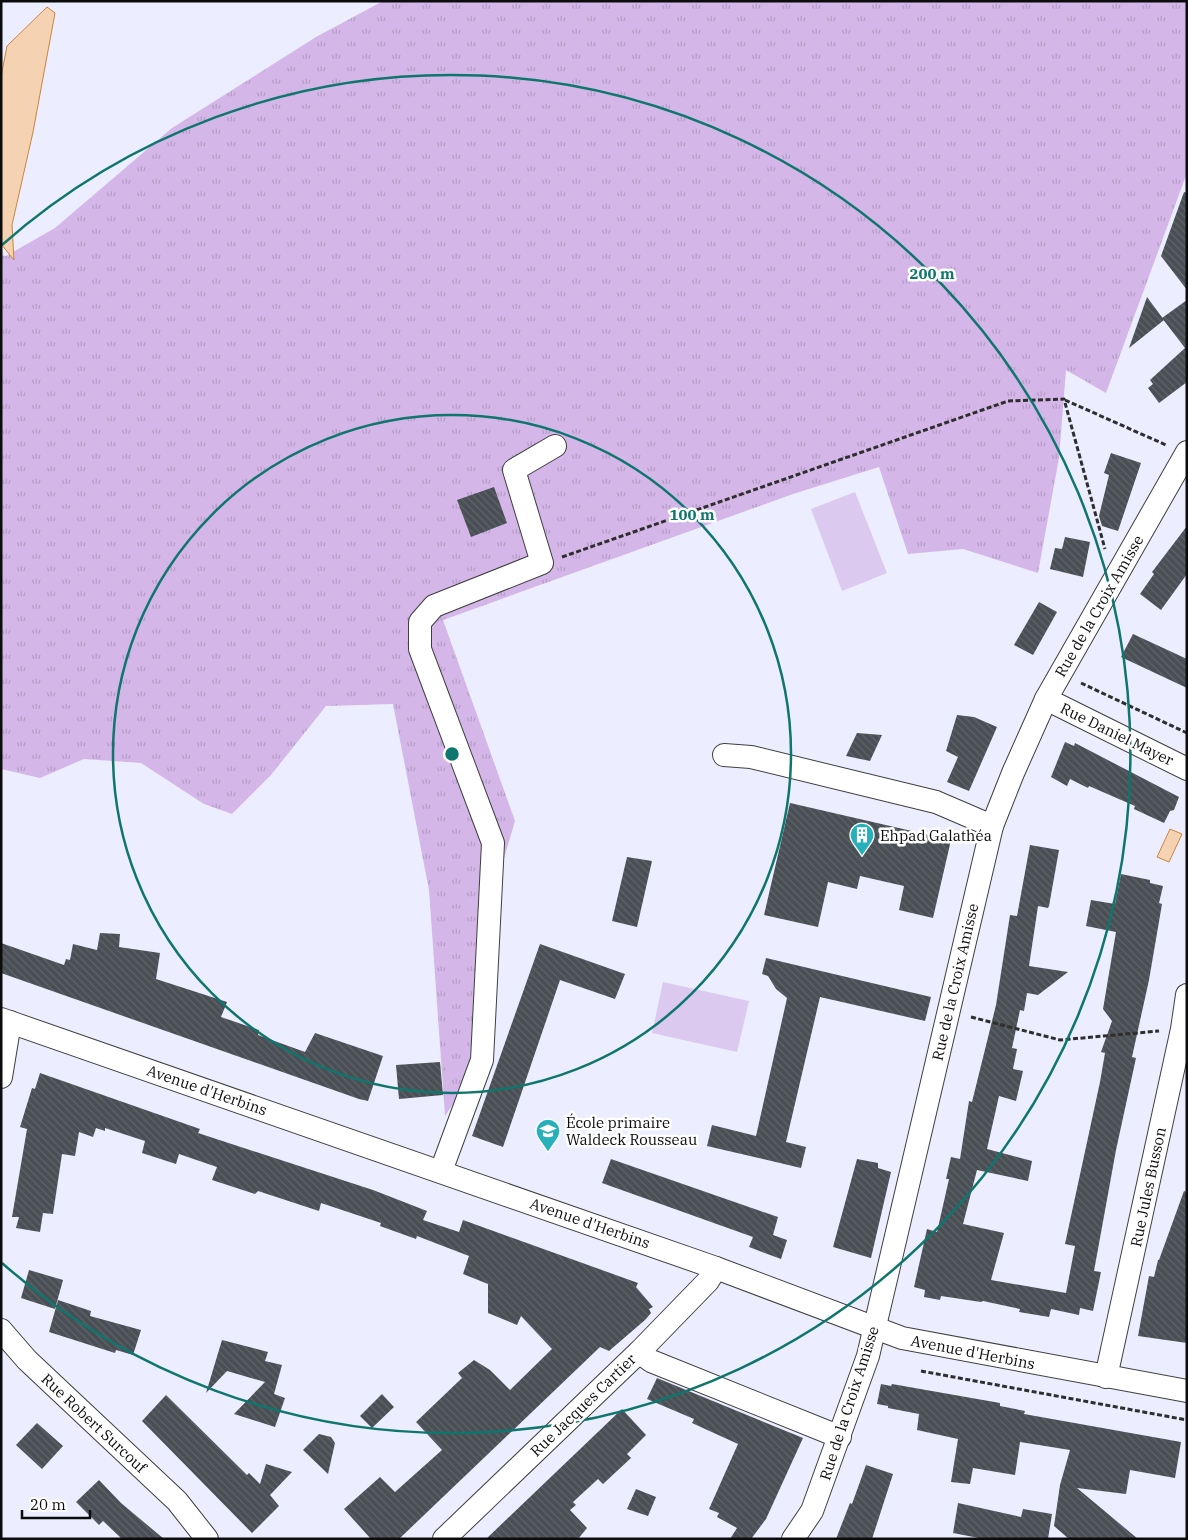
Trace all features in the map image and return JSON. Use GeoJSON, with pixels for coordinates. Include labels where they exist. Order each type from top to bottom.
{"type":"FeatureCollection","features":[{"type":"Feature","properties":{"kind":"street"},"geometry":{"type":"LineString","coordinates":[[441,1171],[482,1060],[493,843],[420,649],[420,622],[434,606],[542,563],[514,470],[555,446]]}},
{"type":"Feature","properties":{"kind":"street","name":"Rue de la Croix Amisse"},"geometry":{"type":"LineString","coordinates":[[793,1539],[812,1511],[868,1356],[992,826],[1012,773],[1046,699],[1186,453]]}},
{"type":"Feature","properties":{"kind":"street","name":"Rue Daniel Mayer"},"geometry":{"type":"LineString","coordinates":[[1046,699],[1187,769]]}},
{"type":"Feature","properties":{"kind":"street"},"geometry":{"type":"LineString","coordinates":[[724,755],[751,757],[936,802],[992,826]]}},
{"type":"Feature","properties":{"kind":"street","name":"Rue Jules Busson"},"geometry":{"type":"LineString","coordinates":[[1106,1377],[1182,1029],[1187,996]]}},
{"type":"Feature","properties":{"kind":"street"},"geometry":{"type":"LineString","coordinates":[[1,1077],[5,1021]]}},
{"type":"Feature","properties":{"kind":"street","name":"Avenue d'Herbins"},"geometry":{"type":"LineString","coordinates":[[5,1021],[716,1268],[902,1338],[1187,1391]]}},
{"type":"Feature","properties":{"kind":"street","name":"Rue Jacques Cartier"},"geometry":{"type":"LineString","coordinates":[[444,1539],[639,1352],[708,1281],[716,1268]]}},
{"type":"Feature","properties":{"kind":"street","name":"Rue Robert Surcouf"},"geometry":{"type":"LineString","coordinates":[[1,1330],[27,1360],[177,1501],[207,1539]]}},
{"type":"Feature","properties":{"kind":"street"},"geometry":{"type":"LineString","coordinates":[[639,1352],[651,1361],[840,1437]]}},
{"type":"Feature","properties":{"kind":"path"},"geometry":{"type":"LineString","coordinates":[[1064,399],[1113,580]]}},
{"type":"Feature","properties":{"kind":"path"},"geometry":{"type":"LineString","coordinates":[[542,563],[1008,401],[1064,399],[1186,453]]}},
{"type":"Feature","properties":{"kind":"path"},"geometry":{"type":"LineString","coordinates":[[1074,680],[1187,733]]}},
{"type":"Feature","properties":{"kind":"path"},"geometry":{"type":"LineString","coordinates":[[949,1012],[1060,1040],[1182,1029]]}},
{"type":"Feature","properties":{"kind":"path"},"geometry":{"type":"LineString","coordinates":[[921,1371],[1187,1420]]}},
{"type":"Feature","properties":{"kind":"green space"},"geometry":{"type":"Polygon","coordinates":[[[383,1],[1187,1],[1187,173],[1106,393],[1066,370],[1059,458],[1038,573],[963,549],[908,554],[879,467],[793,494],[443,620],[515,821],[500,872],[490,1049],[445,1116],[429,890],[393,704],[326,706],[271,775],[232,814],[204,804],[141,763],[84,759],[40,778],[1,769],[1,255],[6,256],[55,228],[172,128],[316,37],[383,1]]]}},
{"type":"Feature","properties":{"kind":"shaded area"},"geometry":{"type":"Polygon","coordinates":[[[47,7],[55,13],[33,132],[12,225],[14,260],[1,244],[1,77],[7,46],[47,7]]]}},
{"type":"Feature","properties":{"kind":"shaded area"},"geometry":{"type":"Polygon","coordinates":[[[855,492],[887,573],[842,591],[811,509],[855,492]]]}},
{"type":"Feature","properties":{"kind":"shaded area"},"geometry":{"type":"Polygon","coordinates":[[[1170,829],[1182,834],[1169,862],[1157,857],[1170,829]]]}},
{"type":"Feature","properties":{"kind":"shaded area"},"geometry":{"type":"Polygon","coordinates":[[[663,982],[749,1001],[737,1052],[652,1033],[663,982]]]}},
{"type":"Feature","properties":{"kind":"building"},"geometry":{"type":"Polygon","coordinates":[[[1184,192],[1187,193],[1187,290],[1161,256],[1184,192]]]}},
{"type":"Feature","properties":{"kind":"building"},"geometry":{"type":"Polygon","coordinates":[[[1147,297],[1164,320],[1129,348],[1147,297]]]}},
{"type":"Feature","properties":{"kind":"building"},"geometry":{"type":"Polygon","coordinates":[[[1187,300],[1187,382],[1159,403],[1148,388],[1153,384],[1150,380],[1185,348],[1162,318],[1187,300]]]}},
{"type":"Feature","properties":{"kind":"building"},"geometry":{"type":"Polygon","coordinates":[[[1111,453],[1141,463],[1118,531],[1102,526],[1099,516],[1109,475],[1104,473],[1111,453]]]}},
{"type":"Feature","properties":{"kind":"building"},"geometry":{"type":"Polygon","coordinates":[[[494,487],[507,523],[471,537],[457,500],[494,487]]]}},
{"type":"Feature","properties":{"kind":"building"},"geometry":{"type":"Polygon","coordinates":[[[1187,526],[1187,574],[1161,610],[1140,594],[1154,574],[1152,572],[1187,526]]]}},
{"type":"Feature","properties":{"kind":"building"},"geometry":{"type":"Polygon","coordinates":[[[1065,537],[1090,542],[1083,577],[1050,569],[1055,548],[1062,549],[1065,537]]]}},
{"type":"Feature","properties":{"kind":"building"},"geometry":{"type":"Polygon","coordinates":[[[1039,602],[1057,612],[1033,655],[1014,645],[1039,602]]]}},
{"type":"Feature","properties":{"kind":"building"},"geometry":{"type":"Polygon","coordinates":[[[1133,634],[1187,659],[1187,688],[1121,657],[1133,634]]]}},
{"type":"Feature","properties":{"kind":"building"},"geometry":{"type":"Polygon","coordinates":[[[957,715],[974,717],[997,727],[969,791],[947,782],[958,757],[946,751],[957,715]]]}},
{"type":"Feature","properties":{"kind":"building"},"geometry":{"type":"Polygon","coordinates":[[[857,733],[882,735],[870,761],[846,756],[857,733]]]}},
{"type":"Feature","properties":{"kind":"building"},"geometry":{"type":"Polygon","coordinates":[[[1065,742],[1074,746],[1075,743],[1179,797],[1174,810],[1170,811],[1164,823],[1134,809],[1135,806],[1089,786],[1088,788],[1070,779],[1067,786],[1051,777],[1065,742]]]}},
{"type":"Feature","properties":{"kind":"building","name":"Ehpad Galathéa"},"geometry":{"type":"Polygon","coordinates":[[[790,803],[951,840],[933,918],[899,910],[904,886],[860,876],[857,889],[828,882],[818,927],[764,915],[790,803]]]}},
{"type":"Feature","properties":{"kind":"building"},"geometry":{"type":"Polygon","coordinates":[[[1030,845],[1059,850],[1049,906],[1048,908],[1038,906],[1029,966],[1068,972],[1038,995],[1027,993],[1024,1011],[1020,1010],[1012,1048],[1017,1049],[1013,1069],[1023,1071],[1016,1101],[999,1096],[987,1149],[1032,1161],[1028,1181],[977,1170],[963,1224],[1004,1233],[991,1280],[1066,1293],[1075,1246],[1065,1244],[1100,1082],[1105,1053],[1101,1052],[1112,1021],[1103,1009],[1116,932],[1086,926],[1091,900],[1115,904],[1121,874],[1150,880],[1150,883],[1163,886],[1159,903],[1162,904],[1149,980],[1132,1057],[1136,1058],[1116,1150],[1094,1271],[1101,1272],[1093,1311],[1080,1308],[1079,1315],[1051,1309],[1049,1317],[1019,1312],[1020,1309],[983,1301],[941,1296],[940,1300],[924,1297],[925,1290],[914,1287],[927,1229],[937,1232],[949,1179],[946,1179],[951,1157],[960,1159],[969,1101],[972,1102],[996,1005],[1010,915],[1017,916],[1030,845]]]}},
{"type":"Feature","properties":{"kind":"building"},"geometry":{"type":"Polygon","coordinates":[[[627,857],[652,861],[637,927],[612,921],[627,857]]]}},
{"type":"Feature","properties":{"kind":"building"},"geometry":{"type":"Polygon","coordinates":[[[100,933],[120,934],[119,947],[160,953],[156,979],[227,1002],[221,1017],[259,1030],[258,1035],[305,1052],[315,1033],[383,1056],[368,1101],[1,973],[1,943],[64,965],[66,959],[70,960],[73,944],[97,950],[100,933]]]}},
{"type":"Feature","properties":{"kind":"building"},"geometry":{"type":"Polygon","coordinates":[[[540,944],[625,974],[615,999],[560,980],[503,1147],[472,1136],[540,944]]]}},
{"type":"Feature","properties":{"kind":"building"},"geometry":{"type":"Polygon","coordinates":[[[766,958],[931,997],[925,1021],[820,997],[786,1142],[806,1147],[801,1168],[707,1146],[712,1125],[756,1136],[787,998],[776,989],[768,976],[762,974],[766,958]]]}},
{"type":"Feature","properties":{"kind":"building"},"geometry":{"type":"Polygon","coordinates":[[[440,1062],[443,1095],[399,1099],[396,1065],[440,1062]]]}},
{"type":"Feature","properties":{"kind":"building"},"geometry":{"type":"Polygon","coordinates":[[[40,1073],[200,1129],[198,1133],[373,1190],[427,1211],[423,1220],[459,1232],[463,1220],[638,1283],[636,1287],[653,1307],[649,1309],[651,1313],[609,1351],[600,1347],[399,1539],[371,1539],[344,1509],[380,1477],[395,1492],[442,1450],[416,1422],[462,1378],[458,1373],[474,1360],[490,1370],[510,1390],[552,1349],[521,1316],[517,1325],[488,1313],[488,1284],[463,1274],[469,1256],[417,1236],[416,1239],[380,1226],[381,1223],[321,1203],[319,1211],[258,1191],[255,1194],[212,1180],[217,1167],[179,1154],[176,1164],[142,1153],[145,1141],[105,1128],[105,1131],[96,1128],[93,1137],[79,1132],[75,1156],[62,1154],[53,1214],[43,1213],[40,1232],[16,1228],[19,1217],[12,1217],[27,1129],[20,1127],[32,1088],[35,1089],[40,1073]]]}},
{"type":"Feature","properties":{"kind":"building"},"geometry":{"type":"Polygon","coordinates":[[[611,1159],[778,1217],[773,1235],[787,1240],[781,1259],[749,1247],[753,1237],[602,1183],[611,1159]]]}},
{"type":"Feature","properties":{"kind":"building"},"geometry":{"type":"Polygon","coordinates":[[[857,1159],[878,1163],[878,1168],[891,1172],[871,1258],[833,1247],[857,1159]]]}},
{"type":"Feature","properties":{"kind":"building"},"geometry":{"type":"Polygon","coordinates":[[[1184,1191],[1187,1192],[1187,1343],[1138,1336],[1149,1276],[1154,1277],[1158,1260],[1184,1191]]]}},
{"type":"Feature","properties":{"kind":"building"},"geometry":{"type":"Polygon","coordinates":[[[29,1270],[63,1280],[55,1309],[21,1298],[29,1270]]]}},
{"type":"Feature","properties":{"kind":"building"},"geometry":{"type":"Polygon","coordinates":[[[58,1300],[91,1311],[90,1316],[141,1330],[133,1355],[116,1350],[115,1353],[49,1332],[58,1300]]]}},
{"type":"Feature","properties":{"kind":"building"},"geometry":{"type":"Polygon","coordinates":[[[222,1340],[268,1352],[265,1361],[282,1365],[274,1394],[285,1398],[275,1427],[234,1414],[265,1382],[227,1371],[206,1393],[222,1340]]]}},
{"type":"Feature","properties":{"kind":"building"},"geometry":{"type":"Polygon","coordinates":[[[657,1378],[803,1438],[766,1519],[751,1539],[730,1539],[737,1528],[717,1517],[719,1513],[709,1509],[738,1444],[692,1423],[694,1419],[647,1399],[657,1378]]]}},
{"type":"Feature","properties":{"kind":"building"},"geometry":{"type":"Polygon","coordinates":[[[881,1384],[891,1386],[892,1384],[1000,1403],[1000,1406],[1025,1411],[1024,1414],[1181,1442],[1175,1478],[1130,1470],[1126,1494],[1077,1488],[1138,1539],[1069,1539],[1054,1526],[1060,1485],[1070,1450],[1020,1442],[1015,1475],[973,1468],[970,1484],[951,1482],[958,1439],[917,1430],[919,1414],[877,1404],[881,1384]]]}},
{"type":"Feature","properties":{"kind":"building"},"geometry":{"type":"Polygon","coordinates":[[[382,1394],[394,1407],[372,1428],[360,1416],[382,1394]]]}},
{"type":"Feature","properties":{"kind":"building"},"geometry":{"type":"Polygon","coordinates":[[[166,1395],[247,1475],[249,1473],[260,1484],[266,1464],[292,1472],[270,1495],[279,1506],[252,1533],[142,1421],[166,1395]]]}},
{"type":"Feature","properties":{"kind":"building"},"geometry":{"type":"Polygon","coordinates":[[[622,1409],[646,1435],[627,1454],[631,1458],[603,1484],[598,1479],[573,1502],[576,1505],[570,1510],[587,1528],[578,1539],[486,1539],[622,1409]]]}},
{"type":"Feature","properties":{"kind":"building"},"geometry":{"type":"Polygon","coordinates":[[[37,1423],[63,1446],[42,1469],[16,1445],[37,1423]]]}},
{"type":"Feature","properties":{"kind":"building"},"geometry":{"type":"Polygon","coordinates":[[[319,1434],[331,1437],[335,1443],[328,1474],[303,1450],[319,1434]]]}},
{"type":"Feature","properties":{"kind":"building"},"geometry":{"type":"Polygon","coordinates":[[[866,1465],[893,1474],[872,1539],[836,1539],[850,1503],[852,1504],[866,1465]]]}},
{"type":"Feature","properties":{"kind":"building"},"geometry":{"type":"Polygon","coordinates":[[[99,1480],[121,1503],[164,1539],[122,1539],[103,1521],[99,1525],[76,1502],[99,1480]]]}},
{"type":"Feature","properties":{"kind":"building"},"geometry":{"type":"Polygon","coordinates":[[[636,1489],[656,1497],[648,1516],[627,1509],[636,1489]]]}},
{"type":"Feature","properties":{"kind":"building"},"geometry":{"type":"Polygon","coordinates":[[[958,1503],[1021,1517],[1023,1509],[1052,1514],[1048,1539],[984,1539],[953,1533],[958,1503]]]}},
{"type":"Feature","properties":{"kind":"place","name":"Ehpad Galathéa"},"geometry":{"type":"Point","coordinates":[862,856]}},
{"type":"Feature","properties":{"kind":"place","name":"École primaire Waldeck Rousseau"},"geometry":{"type":"Point","coordinates":[548,1152]}}]}
